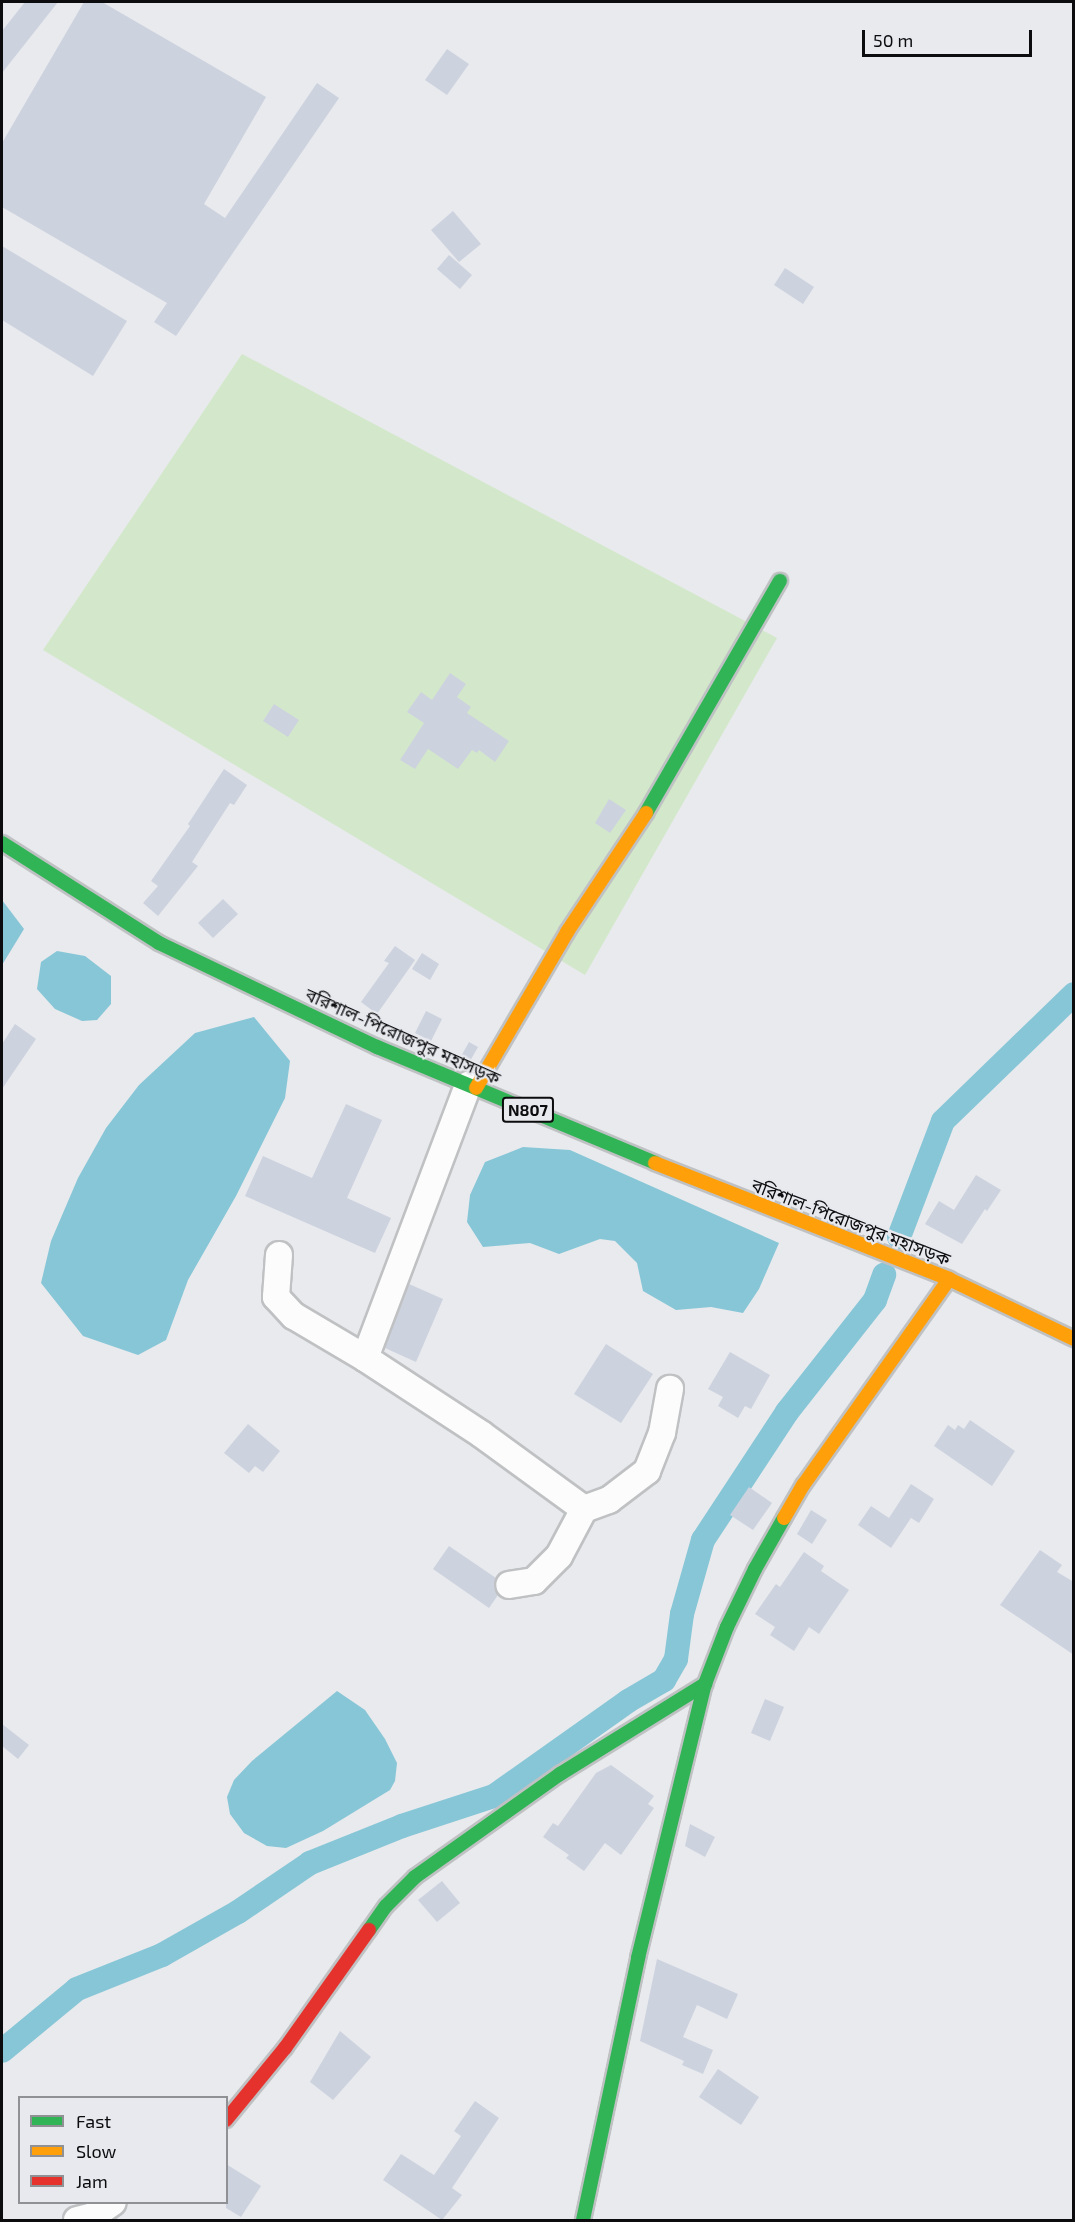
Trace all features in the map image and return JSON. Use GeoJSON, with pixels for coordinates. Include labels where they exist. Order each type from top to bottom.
{"type":"FeatureCollection","features":[{"type":"Feature","properties":{"kind":"main road"},"geometry":{"type":"LineString","coordinates":[[472,1087],[567,932],[643,818],[780,581]]}},
{"type":"Feature","properties":{"kind":"main road","name":"বরিশাল-পিরোজপুর মহাসড়ক"},"geometry":{"type":"LineString","coordinates":[[2,843],[159,943],[377,1047],[740,1199],[832,1232],[949,1279],[1074,1339]]}},
{"type":"Feature","properties":{"kind":"main road"},"geometry":{"type":"LineString","coordinates":[[583,2220],[638,1959],[705,1684],[754,1569],[804,1484],[949,1279]]}},
{"type":"Feature","properties":{"kind":"main road"},"geometry":{"type":"LineString","coordinates":[[228,2118],[235,2113],[285,2048],[386,1905],[415,1877],[560,1774],[705,1684]]}},
{"type":"Feature","properties":{"kind":"street"},"geometry":{"type":"LineString","coordinates":[[365,1358],[472,1087]]}},
{"type":"Feature","properties":{"kind":"street"},"geometry":{"type":"LineString","coordinates":[[279,1255],[276,1297],[294,1316],[365,1358],[481,1434],[584,1509]]}},
{"type":"Feature","properties":{"kind":"street"},"geometry":{"type":"LineString","coordinates":[[509,1585],[534,1581],[559,1556],[584,1509],[609,1500],[647,1471],[662,1433],[670,1389]]}},
{"type":"Feature","properties":{"kind":"street"},"geometry":{"type":"LineString","coordinates":[[77,2220],[93,2216],[110,2204]]}},
{"type":"Feature","properties":{"kind":"green space"},"geometry":{"type":"Polygon","coordinates":[[[242,354],[777,638],[585,975],[43,650],[242,354]]]}},
{"type":"Feature","properties":{"kind":"water"},"geometry":{"type":"Polygon","coordinates":[[[2,900],[24,929],[2,965],[2,900]]]}},
{"type":"Feature","properties":{"kind":"water"},"geometry":{"type":"Polygon","coordinates":[[[57,951],[85,956],[111,976],[111,1004],[97,1020],[82,1021],[55,1009],[37,989],[41,962],[57,951]]]}},
{"type":"Feature","properties":{"kind":"water"},"geometry":{"type":"Polygon","coordinates":[[[254,1017],[290,1061],[285,1098],[236,1196],[188,1280],[166,1340],[138,1355],[83,1336],[41,1283],[51,1241],[78,1178],[106,1128],[139,1085],[195,1033],[254,1017]]]}},
{"type":"Feature","properties":{"kind":"water"},"geometry":{"type":"Polygon","coordinates":[[[523,1147],[570,1150],[779,1243],[759,1289],[743,1313],[711,1307],[676,1310],[643,1291],[637,1263],[615,1241],[600,1239],[559,1254],[530,1243],[483,1247],[467,1222],[470,1195],[485,1162],[523,1147]]]}},
{"type":"Feature","properties":{"kind":"water"},"geometry":{"type":"Polygon","coordinates":[[[337,1691],[365,1710],[385,1739],[397,1763],[395,1781],[390,1790],[323,1831],[286,1848],[267,1846],[244,1833],[230,1814],[227,1797],[234,1780],[252,1761],[337,1691]]]}},
{"type":"Feature","properties":{"kind":"building"},"geometry":{"type":"Polygon","coordinates":[[[25,2],[58,2],[2,73],[2,31],[25,2]]]}},
{"type":"Feature","properties":{"kind":"building"},"geometry":{"type":"Polygon","coordinates":[[[84,2],[102,2],[266,97],[204,204],[225,218],[317,83],[339,98],[176,336],[154,322],[167,303],[2,207],[2,143],[84,2]]]}},
{"type":"Feature","properties":{"kind":"building"},"geometry":{"type":"Polygon","coordinates":[[[447,49],[469,64],[447,95],[425,80],[447,49]]]}},
{"type":"Feature","properties":{"kind":"building"},"geometry":{"type":"Polygon","coordinates":[[[453,211],[481,244],[459,262],[431,230],[453,211]]]}},
{"type":"Feature","properties":{"kind":"building"},"geometry":{"type":"Polygon","coordinates":[[[2,246],[127,321],[93,376],[2,320],[2,246]]]}},
{"type":"Feature","properties":{"kind":"building"},"geometry":{"type":"Polygon","coordinates":[[[449,255],[472,275],[460,289],[437,269],[449,255]]]}},
{"type":"Feature","properties":{"kind":"building"},"geometry":{"type":"Polygon","coordinates":[[[785,268],[814,287],[803,304],[774,285],[785,268]]]}},
{"type":"Feature","properties":{"kind":"building"},"geometry":{"type":"Polygon","coordinates":[[[450,673],[466,684],[457,697],[471,707],[467,713],[509,741],[495,762],[479,750],[477,753],[472,750],[458,769],[428,749],[415,769],[400,760],[424,723],[407,712],[421,692],[432,700],[450,673]]]}},
{"type":"Feature","properties":{"kind":"building"},"geometry":{"type":"Polygon","coordinates":[[[274,704],[299,720],[288,737],[263,721],[274,704]]]}},
{"type":"Feature","properties":{"kind":"building"},"geometry":{"type":"Polygon","coordinates":[[[224,769],[247,785],[234,805],[230,803],[192,862],[198,866],[158,916],[143,903],[158,886],[151,881],[190,826],[188,824],[224,769]]]}},
{"type":"Feature","properties":{"kind":"building"},"geometry":{"type":"Polygon","coordinates":[[[609,799],[626,810],[610,833],[595,823],[609,799]]]}},
{"type":"Feature","properties":{"kind":"building"},"geometry":{"type":"Polygon","coordinates":[[[223,899],[238,914],[213,938],[198,923],[223,899]]]}},
{"type":"Feature","properties":{"kind":"building"},"geometry":{"type":"Polygon","coordinates":[[[395,946],[415,960],[377,1014],[361,1002],[389,963],[384,961],[395,946]]]}},
{"type":"Feature","properties":{"kind":"building"},"geometry":{"type":"Polygon","coordinates":[[[422,953],[439,964],[430,980],[412,969],[422,953]]]}},
{"type":"Feature","properties":{"kind":"building"},"geometry":{"type":"Polygon","coordinates":[[[426,1011],[442,1019],[431,1041],[415,1033],[426,1011]]]}},
{"type":"Feature","properties":{"kind":"building"},"geometry":{"type":"Polygon","coordinates":[[[15,1024],[36,1039],[2,1089],[2,1044],[15,1024]]]}},
{"type":"Feature","properties":{"kind":"building"},"geometry":{"type":"Polygon","coordinates":[[[469,1042],[478,1047],[469,1063],[460,1058],[469,1042]]]}},
{"type":"Feature","properties":{"kind":"building"},"geometry":{"type":"Polygon","coordinates":[[[346,1104],[382,1120],[347,1198],[391,1218],[375,1253],[245,1196],[263,1156],[312,1178],[346,1104]]]}},
{"type":"Feature","properties":{"kind":"building"},"geometry":{"type":"Polygon","coordinates":[[[976,1175],[1001,1190],[987,1211],[985,1209],[962,1244],[925,1224],[939,1201],[954,1210],[976,1175]]]}},
{"type":"Feature","properties":{"kind":"building"},"geometry":{"type":"Polygon","coordinates":[[[409,1284],[443,1299],[416,1362],[385,1348],[409,1284]]]}},
{"type":"Feature","properties":{"kind":"building"},"geometry":{"type":"Polygon","coordinates":[[[606,1344],[653,1374],[621,1423],[574,1394],[606,1344]]]}},
{"type":"Feature","properties":{"kind":"building"},"geometry":{"type":"Polygon","coordinates":[[[730,1352],[770,1375],[751,1409],[745,1406],[738,1418],[718,1406],[723,1397],[708,1389],[730,1352]]]}},
{"type":"Feature","properties":{"kind":"building"},"geometry":{"type":"Polygon","coordinates":[[[970,1420],[1015,1451],[992,1486],[934,1446],[948,1425],[955,1430],[958,1425],[964,1429],[970,1420]]]}},
{"type":"Feature","properties":{"kind":"building"},"geometry":{"type":"Polygon","coordinates":[[[248,1424],[280,1451],[263,1472],[255,1466],[249,1473],[224,1453],[248,1424]]]}},
{"type":"Feature","properties":{"kind":"building"},"geometry":{"type":"Polygon","coordinates":[[[911,1484],[934,1499],[919,1523],[911,1518],[891,1548],[858,1525],[871,1506],[889,1518],[911,1484]]]}},
{"type":"Feature","properties":{"kind":"building"},"geometry":{"type":"Polygon","coordinates":[[[749,1487],[772,1503],[753,1530],[730,1515],[749,1487]]]}},
{"type":"Feature","properties":{"kind":"building"},"geometry":{"type":"Polygon","coordinates":[[[811,1510],[827,1520],[812,1544],[797,1534],[811,1510]]]}},
{"type":"Feature","properties":{"kind":"building"},"geometry":{"type":"Polygon","coordinates":[[[449,1546],[496,1578],[494,1587],[498,1595],[489,1608],[433,1569],[449,1546]]]}},
{"type":"Feature","properties":{"kind":"building"},"geometry":{"type":"Polygon","coordinates":[[[1040,1550],[1062,1565],[1057,1572],[1074,1582],[1074,1655],[1000,1605],[1040,1550]]]}},
{"type":"Feature","properties":{"kind":"building"},"geometry":{"type":"Polygon","coordinates":[[[804,1552],[824,1566],[821,1571],[849,1590],[819,1634],[809,1627],[794,1651],[770,1635],[775,1627],[755,1614],[776,1584],[780,1587],[804,1552]]]}},
{"type":"Feature","properties":{"kind":"building"},"geometry":{"type":"Polygon","coordinates":[[[765,1699],[784,1707],[770,1741],[751,1733],[765,1699]]]}},
{"type":"Feature","properties":{"kind":"building"},"geometry":{"type":"Polygon","coordinates":[[[2,1724],[29,1745],[18,1759],[2,1746],[2,1724]]]}},
{"type":"Feature","properties":{"kind":"building"},"geometry":{"type":"Polygon","coordinates":[[[611,1765],[654,1796],[648,1804],[654,1808],[621,1855],[605,1843],[584,1871],[566,1858],[569,1855],[543,1837],[553,1823],[558,1826],[596,1773],[611,1765]]]}},
{"type":"Feature","properties":{"kind":"building"},"geometry":{"type":"Polygon","coordinates":[[[690,1824],[715,1837],[705,1857],[685,1846],[690,1824]]]}},
{"type":"Feature","properties":{"kind":"building"},"geometry":{"type":"Polygon","coordinates":[[[442,1881],[460,1903],[437,1922],[418,1900],[442,1881]]]}},
{"type":"Feature","properties":{"kind":"building"},"geometry":{"type":"Polygon","coordinates":[[[657,1959],[738,1994],[727,2019],[697,2005],[683,2037],[713,2050],[703,2074],[682,2065],[684,2061],[640,2041],[657,1959]]]}},
{"type":"Feature","properties":{"kind":"building"},"geometry":{"type":"Polygon","coordinates":[[[340,2031],[371,2057],[333,2100],[310,2082],[340,2031]]]}},
{"type":"Feature","properties":{"kind":"building"},"geometry":{"type":"Polygon","coordinates":[[[718,2069],[759,2097],[741,2125],[699,2097],[718,2069]]]}},
{"type":"Feature","properties":{"kind":"building"},"geometry":{"type":"Polygon","coordinates":[[[475,2101],[499,2118],[452,2188],[462,2195],[442,2220],[383,2180],[401,2154],[434,2175],[461,2136],[454,2131],[475,2101]]]}},
{"type":"Feature","properties":{"kind":"building"},"geometry":{"type":"Polygon","coordinates":[[[228,2165],[261,2186],[241,2217],[226,2208],[228,2204],[228,2165]]]}},
{"type":"Feature","properties":{"kind":"waterway"},"geometry":{"type":"LineString","coordinates":[[899,1237],[943,1121],[1074,994]]}},
{"type":"Feature","properties":{"kind":"waterway"},"geometry":{"type":"LineString","coordinates":[[2,2051],[77,1989],[162,1955],[238,1912],[310,1863],[402,1826],[494,1796],[628,1701],[664,1680],[676,1659],[682,1614],[703,1540],[787,1412],[875,1300],[884,1275]]}},
{"type":"Feature","properties":{"kind":"traffic: fast"},"geometry":{"type":"LineString","coordinates":[[646,813],[780,581]]}},
{"type":"Feature","properties":{"kind":"traffic: fast"},"geometry":{"type":"LineString","coordinates":[[2,843],[159,943],[377,1047],[655,1163]]}},
{"type":"Feature","properties":{"kind":"traffic: fast"},"geometry":{"type":"LineString","coordinates":[[583,2220],[638,1958],[705,1684],[727,1627],[755,1569],[784,1518]]}},
{"type":"Feature","properties":{"kind":"traffic: fast"},"geometry":{"type":"LineString","coordinates":[[369,1930],[386,1906],[415,1877],[560,1774],[705,1684]]}},
{"type":"Feature","properties":{"kind":"traffic: slow"},"geometry":{"type":"LineString","coordinates":[[476,1088],[567,932],[646,813]]}},
{"type":"Feature","properties":{"kind":"traffic: slow"},"geometry":{"type":"LineString","coordinates":[[655,1163],[949,1279],[1074,1339]]}},
{"type":"Feature","properties":{"kind":"traffic: slow"},"geometry":{"type":"LineString","coordinates":[[784,1518],[804,1484],[949,1279]]}},
{"type":"Feature","properties":{"kind":"traffic: jam"},"geometry":{"type":"LineString","coordinates":[[228,2118],[285,2048],[369,1930]]}}]}
